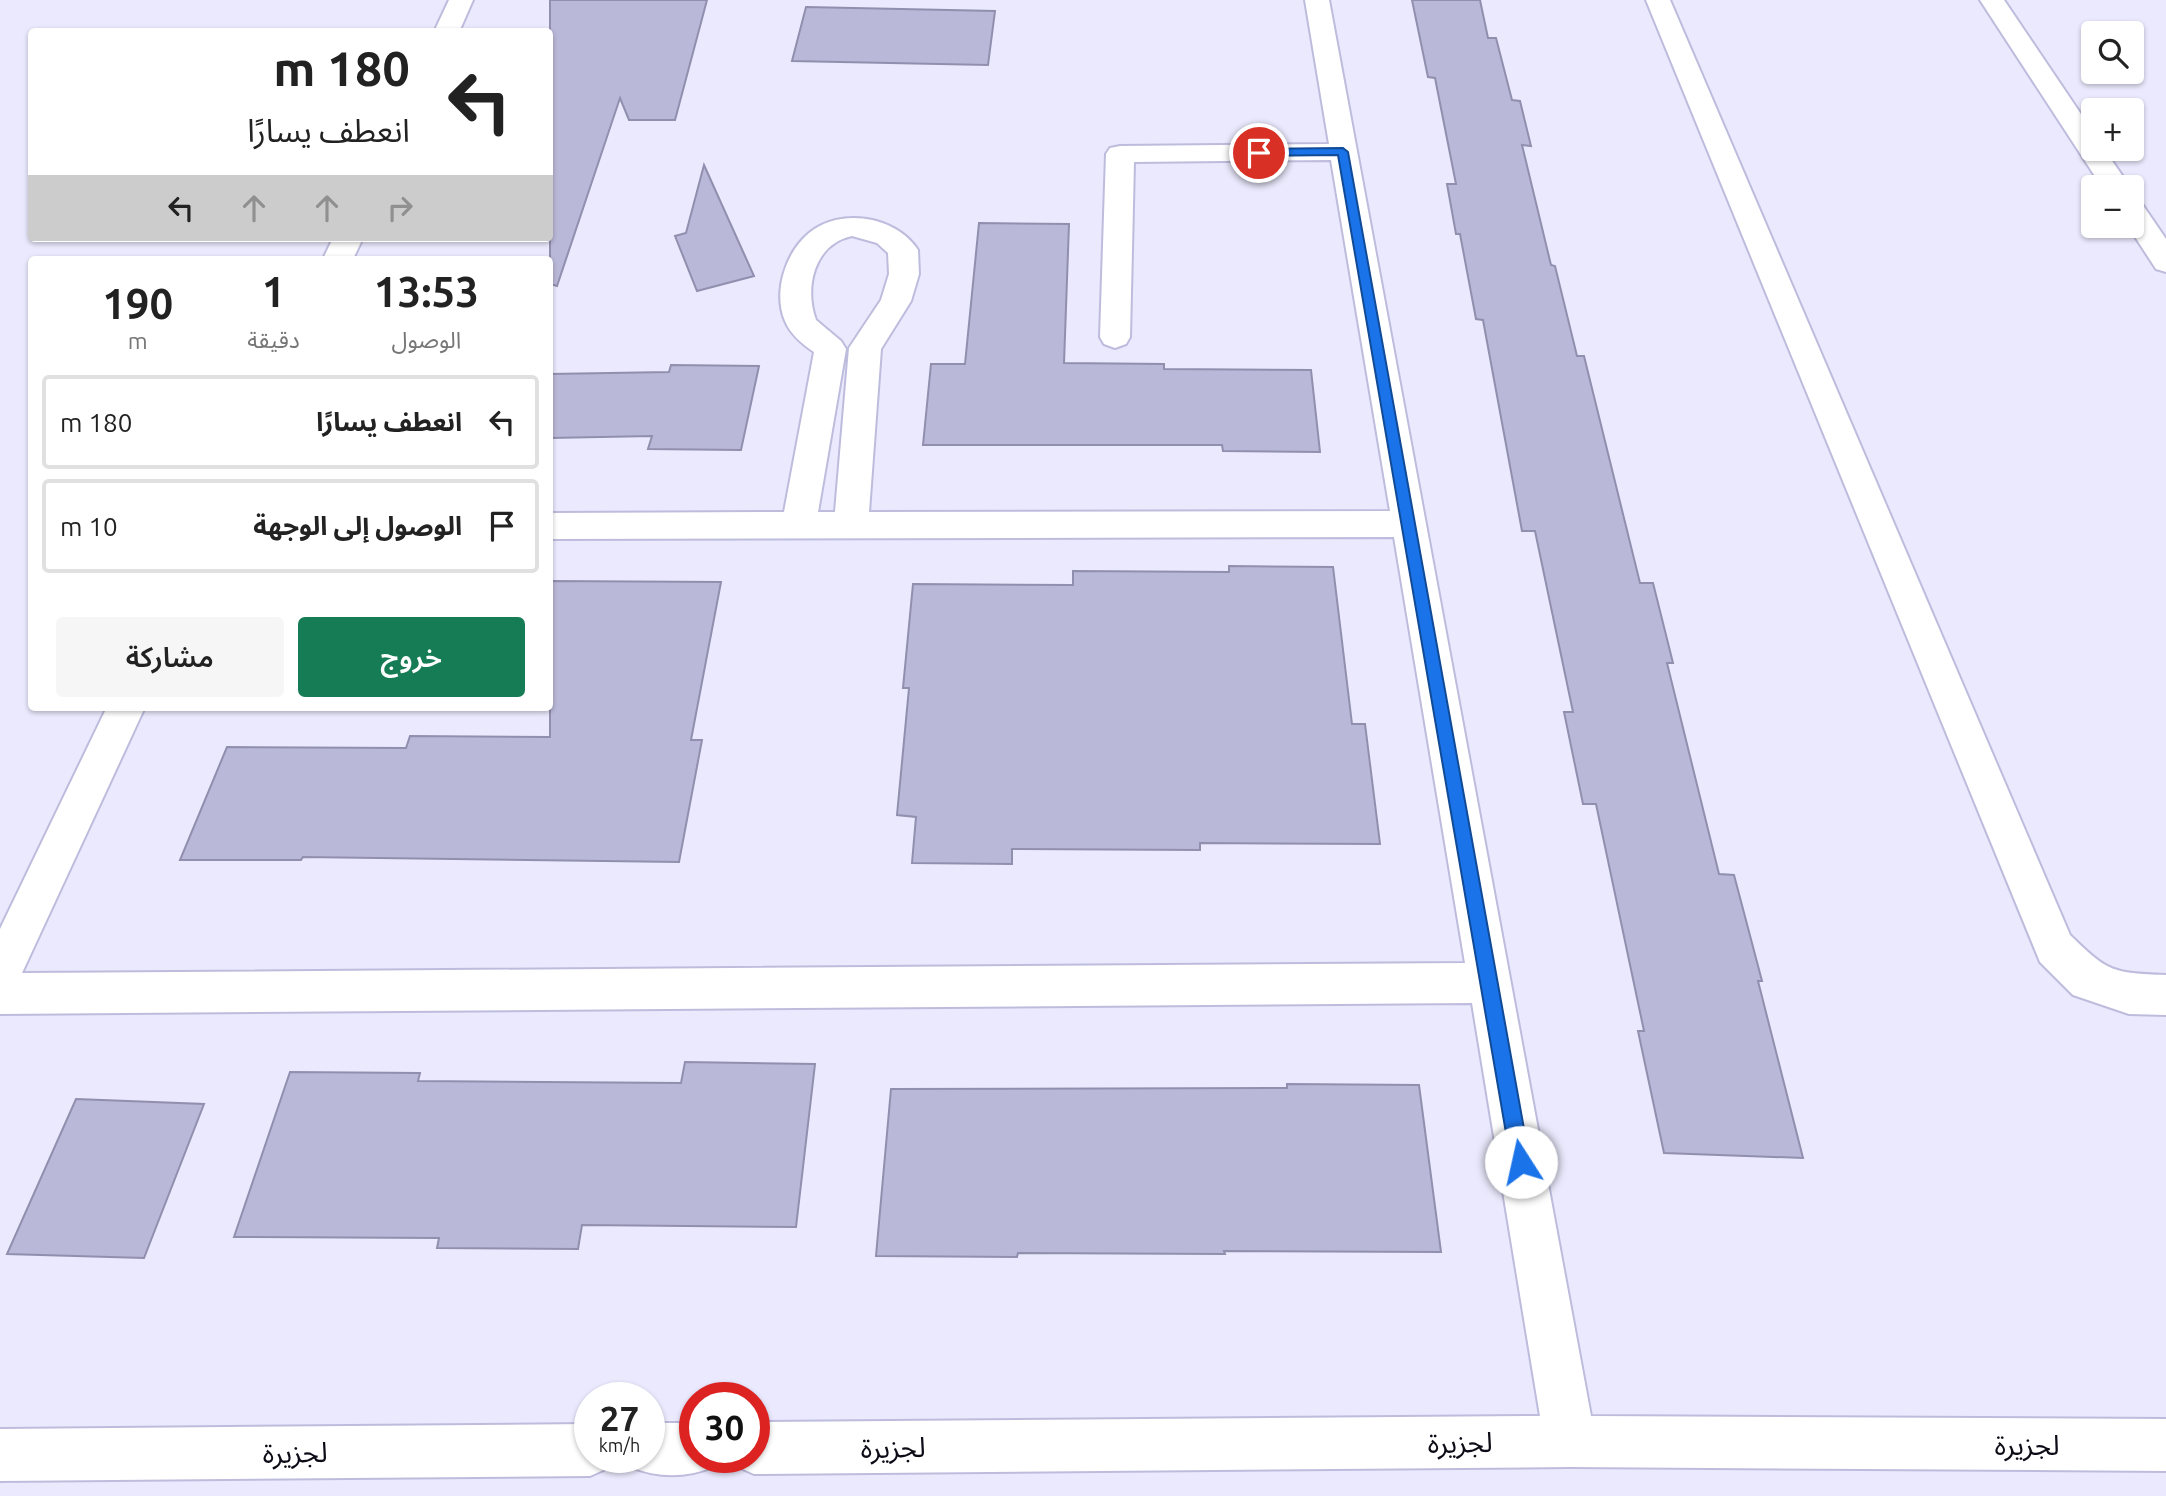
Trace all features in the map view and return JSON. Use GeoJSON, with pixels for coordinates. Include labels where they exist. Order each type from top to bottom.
{"type":"FeatureCollection","features":[{"type":"Feature","properties":{"kind":"street"},"geometry":{"type":"LineString","coordinates":[[448,28],[461,0]]}},
{"type":"Feature","properties":{"kind":"street"},"geometry":{"type":"LineString","coordinates":[[1317,0],[1570,1441]]}},
{"type":"Feature","properties":{"kind":"street"},"geometry":{"type":"LineString","coordinates":[[1658,0],[2055,948],[2088,981],[2129,994],[2166,995]]}},
{"type":"Feature","properties":{"kind":"street"},"geometry":{"type":"LineString","coordinates":[[1992,0],[2108,175]]}},
{"type":"Feature","properties":{"kind":"street"},"geometry":{"type":"LineString","coordinates":[[1115,337],[1120,155],[1343,152]]}},
{"type":"Feature","properties":{"kind":"street"},"geometry":{"type":"LineString","coordinates":[[799,525],[830,349],[803,325],[796,303],[796,276],[804,254],[821,236],[842,228],[869,228],[891,236],[903,250],[904,274],[896,301],[865,348],[851,525]]}},
{"type":"Feature","properties":{"kind":"street"},"geometry":{"type":"LineString","coordinates":[[2144,229],[2166,262]]}},
{"type":"Feature","properties":{"kind":"street"},"geometry":{"type":"LineString","coordinates":[[553,526],[1409,524]]}},
{"type":"Feature","properties":{"kind":"street"},"geometry":{"type":"LineString","coordinates":[[0,974],[124,711]]}},
{"type":"Feature","properties":{"kind":"street"},"geometry":{"type":"LineString","coordinates":[[0,994],[1489,983]]}},
{"type":"Feature","properties":{"kind":"street","name":"لجزيرة"},"geometry":{"type":"LineString","coordinates":[[770,1448],[1570,1441],[2166,1445]]}},
{"type":"Feature","properties":{"kind":"street","name":"لجزيرة"},"geometry":{"type":"LineString","coordinates":[[0,1455],[574,1450]]}},
{"type":"Feature","properties":{"kind":"building"},"geometry":{"type":"Polygon","coordinates":[[[550,0],[707,0],[675,120],[629,120],[620,98],[557,286],[553,285],[553,256],[550,256],[550,242],[553,242],[553,28],[550,28],[550,0]]]}},
{"type":"Feature","properties":{"kind":"building"},"geometry":{"type":"Polygon","coordinates":[[[1412,0],[1480,0],[1488,38],[1496,38],[1512,100],[1520,101],[1531,146],[1522,145],[1551,265],[1555,266],[1577,356],[1584,356],[1640,583],[1653,583],[1673,663],[1667,663],[1719,874],[1734,875],[1803,1158],[1664,1153],[1638,1031],[1644,1031],[1596,804],[1583,804],[1564,712],[1573,712],[1535,531],[1522,531],[1483,320],[1476,319],[1460,234],[1456,234],[1447,184],[1456,184],[1435,78],[1428,77],[1412,0]]]}},
{"type":"Feature","properties":{"kind":"building"},"geometry":{"type":"Polygon","coordinates":[[[806,7],[995,11],[988,65],[792,61],[806,7]]]}},
{"type":"Feature","properties":{"kind":"building"},"geometry":{"type":"Polygon","coordinates":[[[704,165],[754,276],[697,291],[675,236],[686,233],[704,165]]]}},
{"type":"Feature","properties":{"kind":"building"},"geometry":{"type":"Polygon","coordinates":[[[979,223],[1069,224],[1064,363],[1164,364],[1164,369],[1311,370],[1320,452],[1223,451],[1222,445],[923,445],[931,364],[965,364],[979,223]]]}},
{"type":"Feature","properties":{"kind":"building"},"geometry":{"type":"Polygon","coordinates":[[[671,365],[759,366],[741,450],[648,449],[652,436],[553,438],[553,374],[669,372],[671,365]]]}},
{"type":"Feature","properties":{"kind":"building"},"geometry":{"type":"Polygon","coordinates":[[[1229,566],[1333,567],[1352,724],[1365,724],[1380,844],[1200,843],[1200,850],[1012,849],[1012,864],[912,863],[916,817],[897,815],[909,688],[903,688],[913,584],[1073,585],[1073,571],[1229,572],[1229,566]]]}},
{"type":"Feature","properties":{"kind":"building"},"geometry":{"type":"Polygon","coordinates":[[[553,581],[721,582],[691,740],[702,740],[679,862],[303,857],[301,860],[180,860],[227,747],[406,748],[410,736],[550,737],[550,711],[553,711],[553,581]]]}},
{"type":"Feature","properties":{"kind":"building"},"geometry":{"type":"Polygon","coordinates":[[[685,1062],[815,1064],[796,1227],[582,1225],[578,1249],[437,1248],[439,1238],[234,1237],[290,1072],[420,1073],[418,1081],[681,1083],[685,1062]]]}},
{"type":"Feature","properties":{"kind":"building"},"geometry":{"type":"Polygon","coordinates":[[[1287,1084],[1419,1085],[1441,1252],[1224,1251],[1225,1254],[1018,1253],[1017,1257],[876,1256],[891,1089],[1287,1088],[1287,1084]]]}},
{"type":"Feature","properties":{"kind":"building"},"geometry":{"type":"Polygon","coordinates":[[[76,1099],[204,1104],[144,1258],[7,1254],[76,1099]]]}},
{"type":"Feature","properties":{"kind":"route"},"geometry":{"type":"LineString","coordinates":[[1259,153],[1343,152],[1521,1162]]}}]}
